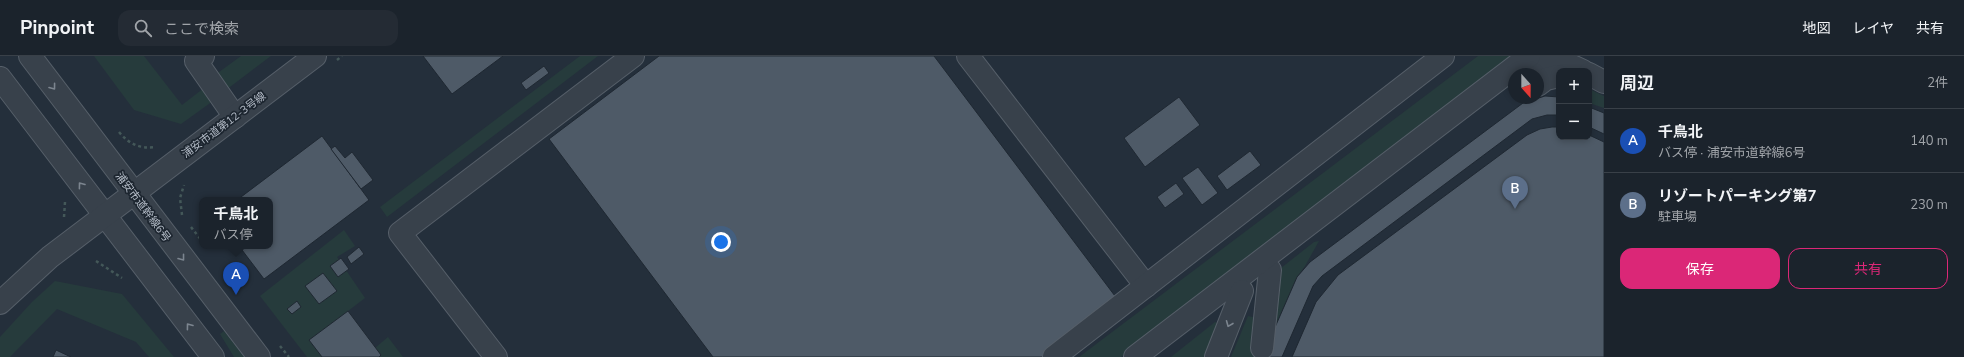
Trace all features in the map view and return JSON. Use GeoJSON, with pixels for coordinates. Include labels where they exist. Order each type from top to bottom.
{"type":"FeatureCollection","features":[{"type":"Feature","properties":{"kind":"street","name":"浦安市道幹線6号"},"geometry":{"type":"LineString","coordinates":[[30,56],[133,194],[259,357]]}},
{"type":"Feature","properties":{"kind":"street"},"geometry":{"type":"LineString","coordinates":[[203,56],[196,61],[235,117]]}},
{"type":"Feature","properties":{"kind":"street","name":"浦安市道第12-3号線"},"geometry":{"type":"LineString","coordinates":[[0,303],[50,257],[315,56]]}},
{"type":"Feature","properties":{"kind":"street"},"geometry":{"type":"LineString","coordinates":[[496,357],[400,233],[633,56]]}},
{"type":"Feature","properties":{"kind":"street"},"geometry":{"type":"LineString","coordinates":[[968,56],[1146,286]]}},
{"type":"Feature","properties":{"kind":"street"},"geometry":{"type":"LineString","coordinates":[[1054,357],[1443,56]]}},
{"type":"Feature","properties":{"kind":"street"},"geometry":{"type":"LineString","coordinates":[[1135,357],[1529,56]]}},
{"type":"Feature","properties":{"kind":"street"},"geometry":{"type":"LineString","coordinates":[[1531,68],[1546,56]]}},
{"type":"Feature","properties":{"kind":"street"},"geometry":{"type":"LineString","coordinates":[[1534,68],[1544,62],[1554,60],[1577,68]]}},
{"type":"Feature","properties":{"kind":"street"},"geometry":{"type":"LineString","coordinates":[[1592,76],[1604,82]]}},
{"type":"Feature","properties":{"kind":"street"},"geometry":{"type":"LineString","coordinates":[[1544,80],[1556,77]]}},
{"type":"Feature","properties":{"kind":"street"},"geometry":{"type":"LineString","coordinates":[[0,78],[213,357]]}},
{"type":"Feature","properties":{"kind":"street"},"geometry":{"type":"LineString","coordinates":[[1592,80],[1604,82]]}},
{"type":"Feature","properties":{"kind":"street"},"geometry":{"type":"LineString","coordinates":[[1156,357],[1508,86]]}},
{"type":"Feature","properties":{"kind":"street"},"geometry":{"type":"LineString","coordinates":[[1262,348],[1270,270]]}},
{"type":"Feature","properties":{"kind":"street"},"geometry":{"type":"LineString","coordinates":[[1216,357],[1242,291]]}},
{"type":"Feature","properties":{"kind":"path"},"geometry":{"type":"LineString","coordinates":[[126,140],[144,149]]}},
{"type":"Feature","properties":{"kind":"path"},"geometry":{"type":"LineString","coordinates":[[62,196],[65,202],[64,217]]}},
{"type":"Feature","properties":{"kind":"path"},"geometry":{"type":"LineString","coordinates":[[96,261],[108,268]]}},
{"type":"Feature","properties":{"kind":"green space"},"geometry":{"type":"Polygon","coordinates":[[[94,56],[144,56],[182,105],[204,88],[213,101],[181,124],[134,110],[94,56]]]}},
{"type":"Feature","properties":{"kind":"green space"},"geometry":{"type":"Polygon","coordinates":[[[241,56],[271,56],[226,90],[215,75],[241,56]]]}},
{"type":"Feature","properties":{"kind":"green space"},"geometry":{"type":"Polygon","coordinates":[[[580,56],[598,56],[387,217],[380,207],[580,56]]]}},
{"type":"Feature","properties":{"kind":"green space"},"geometry":{"type":"Polygon","coordinates":[[[1478,56],[1513,56],[1121,357],[1079,357],[1478,56]]]}},
{"type":"Feature","properties":{"kind":"green space"},"geometry":{"type":"Polygon","coordinates":[[[1592,90],[1604,96],[1604,108],[1592,104],[1592,90]]]}},
{"type":"Feature","properties":{"kind":"green space"},"geometry":{"type":"Polygon","coordinates":[[[344,230],[355,246],[337,257],[365,298],[348,311],[322,357],[307,357],[260,296],[344,230]]]}},
{"type":"Feature","properties":{"kind":"green space"},"geometry":{"type":"Polygon","coordinates":[[[1319,241],[1297,277],[1269,340],[1276,272],[1314,242],[1319,241]]]}},
{"type":"Feature","properties":{"kind":"green space"},"geometry":{"type":"Polygon","coordinates":[[[55,281],[122,294],[174,357],[149,357],[136,342],[57,309],[10,357],[0,357],[0,337],[32,302],[55,281]]]}},
{"type":"Feature","properties":{"kind":"green space"},"geometry":{"type":"Polygon","coordinates":[[[1248,316],[1257,318],[1255,355],[1254,357],[1231,357],[1248,316]]]}},
{"type":"Feature","properties":{"kind":"green space"},"geometry":{"type":"Polygon","coordinates":[[[1215,322],[1221,325],[1206,357],[1171,357],[1215,322]]]}},
{"type":"Feature","properties":{"kind":"green space"},"geometry":{"type":"Polygon","coordinates":[[[224,331],[244,357],[234,357],[220,334],[224,331]]]}},
{"type":"Feature","properties":{"kind":"green space"},"geometry":{"type":"Polygon","coordinates":[[[388,337],[403,357],[379,357],[375,348],[388,337]]]}},
{"type":"Feature","properties":{"kind":"building"},"geometry":{"type":"Polygon","coordinates":[[[423,56],[503,56],[452,94],[423,56]]]}},
{"type":"Feature","properties":{"kind":"building"},"geometry":{"type":"Polygon","coordinates":[[[659,56],[934,56],[1118,300],[1042,357],[713,357],[549,139],[659,56]]]}},
{"type":"Feature","properties":{"kind":"building"},"geometry":{"type":"Polygon","coordinates":[[[544,66],[549,73],[526,90],[521,83],[544,66]]]}},
{"type":"Feature","properties":{"kind":"building"},"geometry":{"type":"Polygon","coordinates":[[[1544,96],[1556,97],[1556,115],[1547,115],[1532,119],[1322,276],[1313,286],[1282,357],[1262,357],[1297,277],[1310,262],[1522,104],[1544,104],[1544,96]]]}},
{"type":"Feature","properties":{"kind":"building"},"geometry":{"type":"Polygon","coordinates":[[[1179,97],[1200,125],[1145,167],[1124,138],[1179,97]]]}},
{"type":"Feature","properties":{"kind":"building"},"geometry":{"type":"Polygon","coordinates":[[[1592,108],[1604,113],[1604,134],[1592,128],[1592,108]]]}},
{"type":"Feature","properties":{"kind":"building"},"geometry":{"type":"Polygon","coordinates":[[[1556,127],[1556,140],[1592,140],[1592,136],[1604,142],[1604,357],[1292,357],[1316,302],[1338,275],[1527,135],[1540,129],[1556,127]]]}},
{"type":"Feature","properties":{"kind":"building"},"geometry":{"type":"Polygon","coordinates":[[[322,136],[369,200],[264,279],[241,249],[273,249],[273,197],[241,197],[322,136]]]}},
{"type":"Feature","properties":{"kind":"building"},"geometry":{"type":"Polygon","coordinates":[[[335,146],[345,158],[352,152],[373,180],[361,189],[331,149],[335,146]]]}},
{"type":"Feature","properties":{"kind":"building"},"geometry":{"type":"Polygon","coordinates":[[[1250,151],[1261,165],[1227,190],[1217,176],[1250,151]]]}},
{"type":"Feature","properties":{"kind":"building"},"geometry":{"type":"Polygon","coordinates":[[[1198,167],[1218,193],[1202,205],[1182,178],[1198,167]]]}},
{"type":"Feature","properties":{"kind":"building"},"geometry":{"type":"Polygon","coordinates":[[[1176,183],[1184,194],[1165,208],[1157,197],[1176,183]]]}},
{"type":"Feature","properties":{"kind":"building"},"geometry":{"type":"Polygon","coordinates":[[[359,247],[364,254],[351,264],[347,257],[359,247]]]}},
{"type":"Feature","properties":{"kind":"building"},"geometry":{"type":"Polygon","coordinates":[[[341,258],[349,269],[338,277],[330,266],[341,258]]]}},
{"type":"Feature","properties":{"kind":"building"},"geometry":{"type":"Polygon","coordinates":[[[323,273],[337,291],[319,304],[305,286],[323,273]]]}},
{"type":"Feature","properties":{"kind":"building"},"geometry":{"type":"Polygon","coordinates":[[[297,301],[301,307],[292,314],[287,309],[297,301]]]}},
{"type":"Feature","properties":{"kind":"building"},"geometry":{"type":"Polygon","coordinates":[[[348,311],[381,355],[379,357],[322,357],[309,340],[348,311]]]}},
{"type":"Feature","properties":{"kind":"building"},"geometry":{"type":"Polygon","coordinates":[[[56,350],[71,357],[53,357],[56,350]]]}},
{"type":"Feature","properties":{"kind":"place","name":"リゾートパーキング第7"},"geometry":{"type":"Point","coordinates":[1515,209]}},
{"type":"Feature","properties":{"kind":"place","name":"千鳥北"},"geometry":{"type":"Point","coordinates":[236,295]}}]}
